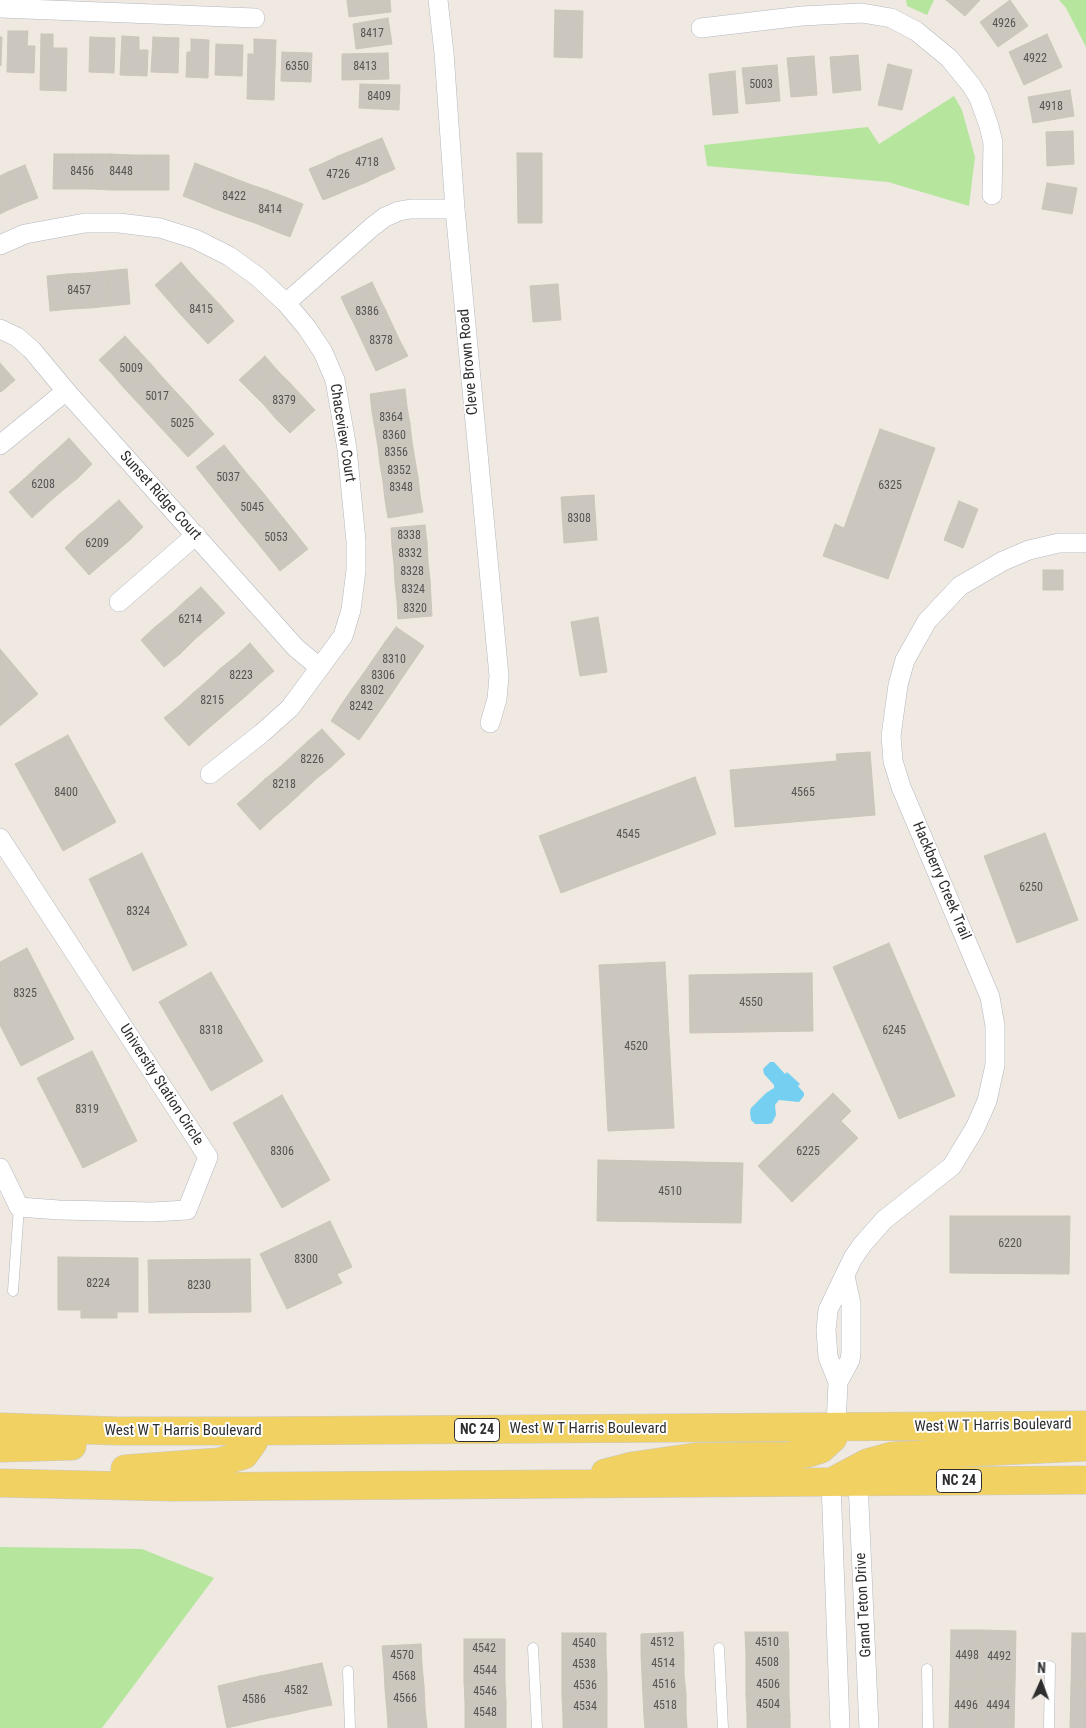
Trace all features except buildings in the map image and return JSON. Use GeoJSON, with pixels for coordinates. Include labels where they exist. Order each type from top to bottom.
{"type":"FeatureCollection","features":[{"type":"Feature","properties":{"kind":"main road","name":"West W T Harris Boulevard"},"geometry":{"type":"LineString","coordinates":[[0,1427],[117,1431],[253,1432],[1086,1425]]}},
{"type":"Feature","properties":{"kind":"main road"},"geometry":{"type":"LineString","coordinates":[[560,1484],[632,1466],[695,1457],[788,1456],[809,1453],[821,1449],[833,1438],[836,1427]]}},
{"type":"Feature","properties":{"kind":"main road"},"geometry":{"type":"LineString","coordinates":[[0,1448],[93,1444],[117,1431]]}},
{"type":"Feature","properties":{"kind":"main road"},"geometry":{"type":"LineString","coordinates":[[2,1483],[56,1472],[167,1467],[219,1462],[244,1455],[254,1441],[253,1432]]}},
{"type":"Feature","properties":{"kind":"main road"},"geometry":{"type":"LineString","coordinates":[[845,1482],[867,1464],[892,1456],[1086,1448]]}},
{"type":"Feature","properties":{"kind":"main road","name":"NC 24"},"geometry":{"type":"LineString","coordinates":[[2,1483],[171,1487],[1086,1480]]}},
{"type":"Feature","properties":{"kind":"street","name":"Cleve Brown Road"},"geometry":{"type":"LineString","coordinates":[[438,0],[444,53],[455,209],[499,676],[497,700],[490,723]]}},
{"type":"Feature","properties":{"kind":"street"},"geometry":{"type":"LineString","coordinates":[[0,8],[168,7],[255,18]]}},
{"type":"Feature","properties":{"kind":"street"},"geometry":{"type":"LineString","coordinates":[[701,28],[801,8],[862,13],[891,18],[916,31],[949,58],[979,98],[993,143],[992,195]]}},
{"type":"Feature","properties":{"kind":"street"},"geometry":{"type":"LineString","coordinates":[[286,303],[351,244],[385,217],[399,211],[411,209],[455,209]]}},
{"type":"Feature","properties":{"kind":"street","name":"Chaceview Court"},"geometry":{"type":"LineString","coordinates":[[0,245],[25,234],[85,223],[160,228],[195,239],[229,256],[258,277],[286,303],[307,328],[323,352],[335,380],[347,448],[356,541],[356,570],[351,610],[342,636],[290,708],[210,774]]}},
{"type":"Feature","properties":{"kind":"street","name":"Sunset Ridge Court"},"geometry":{"type":"LineString","coordinates":[[0,329],[18,337],[32,350],[66,391],[296,648],[319,667]]}},
{"type":"Feature","properties":{"kind":"street"},"geometry":{"type":"LineString","coordinates":[[0,445],[66,391]]}},
{"type":"Feature","properties":{"kind":"street"},"geometry":{"type":"LineString","coordinates":[[119,602],[196,535]]}},
{"type":"Feature","properties":{"kind":"street","name":"Hackberry Creek Trail"},"geometry":{"type":"LineString","coordinates":[[836,1427],[838,1382],[828,1358],[828,1310],[862,1245],[884,1220],[952,1166],[975,1128],[983,1110],[996,1065],[996,1026],[990,997],[902,787],[893,761],[891,736],[893,712],[905,660],[927,621],[960,586],[1003,561],[1029,550],[1059,543],[1086,543]]}},
{"type":"Feature","properties":{"kind":"street","name":"University Station Circle"},"geometry":{"type":"LineString","coordinates":[[1,843],[208,1157],[187,1210],[152,1212],[19,1207]]}},
{"type":"Feature","properties":{"kind":"street"},"geometry":{"type":"LineString","coordinates":[[0,1168],[19,1207]]}},
{"type":"Feature","properties":{"kind":"street","name":"Grand Teton Drive"},"geometry":{"type":"LineString","coordinates":[[840,1728],[845,1482]]}},
{"type":"Feature","properties":{"kind":"street","name":"Grand Teton Drive"},"geometry":{"type":"LineString","coordinates":[[845,1482],[869,1728]]}},
{"type":"Feature","properties":{"kind":"lane"},"geometry":{"type":"LineString","coordinates":[[13,1291],[19,1207]]}},
{"type":"Feature","properties":{"kind":"lane"},"geometry":{"type":"LineString","coordinates":[[533,1648],[537,1728]]}},
{"type":"Feature","properties":{"kind":"lane"},"geometry":{"type":"LineString","coordinates":[[719,1648],[722,1728]]}},
{"type":"Feature","properties":{"kind":"lane"},"geometry":{"type":"LineString","coordinates":[[1049,1728],[1050,1666]]}},
{"type":"Feature","properties":{"kind":"lane"},"geometry":{"type":"LineString","coordinates":[[927,1668],[928,1728]]}},
{"type":"Feature","properties":{"kind":"lane"},"geometry":{"type":"LineString","coordinates":[[348,1670],[350,1728]]}},
{"type":"Feature","properties":{"kind":"green space"},"geometry":{"type":"Polygon","coordinates":[[[906,0],[934,0],[927,15],[907,6],[906,0]]]}},
{"type":"Feature","properties":{"kind":"green space"},"geometry":{"type":"Polygon","coordinates":[[[1059,0],[1086,0],[1086,47],[1066,8],[1059,0]]]}},
{"type":"Feature","properties":{"kind":"green space"},"geometry":{"type":"Polygon","coordinates":[[[954,96],[962,110],[975,157],[969,206],[888,182],[707,166],[704,145],[868,127],[879,144],[954,96]]]}},
{"type":"Feature","properties":{"kind":"green space"},"geometry":{"type":"Polygon","coordinates":[[[0,1547],[142,1549],[214,1578],[102,1728],[0,1728],[0,1547]]]}},
{"type":"Feature","properties":{"kind":"water"},"geometry":{"type":"Polygon","coordinates":[[[770,1062],[774,1062],[785,1074],[787,1072],[800,1084],[798,1086],[804,1093],[804,1096],[799,1102],[779,1100],[775,1105],[776,1115],[772,1123],[755,1124],[751,1120],[751,1108],[774,1088],[774,1085],[764,1074],[763,1069],[770,1062]]]}}]}
